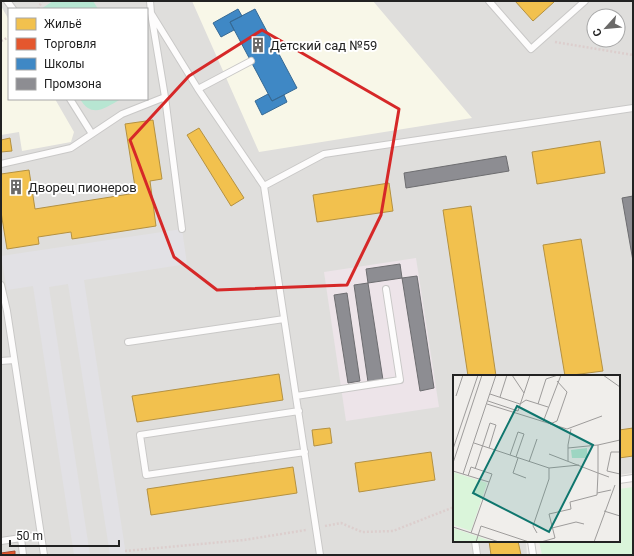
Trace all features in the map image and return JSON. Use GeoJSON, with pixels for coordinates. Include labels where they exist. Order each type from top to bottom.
{"type":"FeatureCollection","features":[{"type":"Feature","properties":{"kind":"lane"},"geometry":{"type":"LineString","coordinates":[[150,1],[165,97],[182,229]]}},
{"type":"Feature","properties":{"kind":"lane"},"geometry":{"type":"LineString","coordinates":[[489,1],[531,49],[586,1]]}},
{"type":"Feature","properties":{"kind":"lane"},"geometry":{"type":"LineString","coordinates":[[151,13],[198,89],[264,186],[320,555]]}},
{"type":"Feature","properties":{"kind":"lane"},"geometry":{"type":"LineString","coordinates":[[198,89],[250,61]]}},
{"type":"Feature","properties":{"kind":"lane"},"geometry":{"type":"LineString","coordinates":[[1,164],[71,148],[122,114],[165,97]]}},
{"type":"Feature","properties":{"kind":"lane"},"geometry":{"type":"LineString","coordinates":[[71,100],[92,134]]}},
{"type":"Feature","properties":{"kind":"lane"},"geometry":{"type":"LineString","coordinates":[[264,186],[324,154],[633,108]]}},
{"type":"Feature","properties":{"kind":"lane"},"geometry":{"type":"LineString","coordinates":[[1,284],[44,555]]}},
{"type":"Feature","properties":{"kind":"lane"},"geometry":{"type":"LineString","coordinates":[[296,396],[400,380],[386,289]]}},
{"type":"Feature","properties":{"kind":"lane"},"geometry":{"type":"LineString","coordinates":[[1,306],[6,311]]}},
{"type":"Feature","properties":{"kind":"lane"},"geometry":{"type":"LineString","coordinates":[[128,342],[284,319]]}},
{"type":"Feature","properties":{"kind":"lane"},"geometry":{"type":"LineString","coordinates":[[1,362],[14,360]]}},
{"type":"Feature","properties":{"kind":"lane"},"geometry":{"type":"LineString","coordinates":[[298,411],[140,435],[140,442],[146,476],[305,452]]}},
{"type":"Feature","properties":{"kind":"lane"},"geometry":{"type":"LineString","coordinates":[[620,480],[633,478]]}},
{"type":"Feature","properties":{"kind":"lane"},"geometry":{"type":"LineString","coordinates":[[1,541],[41,535]]}},
{"type":"Feature","properties":{"kind":"lane"},"geometry":{"type":"LineString","coordinates":[[21,538],[23,555]]}},
{"type":"Feature","properties":{"kind":"lane"},"geometry":{"type":"LineString","coordinates":[[475,542],[477,555]]}},
{"type":"Feature","properties":{"kind":"lane"},"geometry":{"type":"LineString","coordinates":[[531,542],[533,555]]}},
{"type":"Feature","properties":{"kind":"path"},"geometry":{"type":"LineString","coordinates":[[542,40],[633,55]]}},
{"type":"Feature","properties":{"kind":"path"},"geometry":{"type":"LineString","coordinates":[[125,550],[244,540],[341,523],[362,532],[393,531],[453,507]]}},
{"type":"Feature","properties":{"kind":"highlighted area"},"geometry":{"type":"Polygon","coordinates":[[[262,30],[399,109],[381,215],[347,285],[217,290],[174,257],[130,140],[189,76],[262,30]]]}},
{"type":"Feature","properties":{"kind":"shaded area"},"geometry":{"type":"Polygon","coordinates":[[[1,1],[633,1],[633,473],[620,475],[620,375],[453,375],[453,542],[526,542],[527,555],[1,555],[1,1]]]}},
{"type":"Feature","properties":{"kind":"shaded area"},"geometry":{"type":"Polygon","coordinates":[[[192,1],[373,1],[472,118],[259,152],[192,1]]]}},
{"type":"Feature","properties":{"kind":"shaded area"},"geometry":{"type":"Polygon","coordinates":[[[1,6],[8,18],[8,100],[56,100],[74,132],[71,142],[22,151],[19,132],[1,135],[1,6]]]}},
{"type":"Feature","properties":{"kind":"shaded area"},"geometry":{"type":"Polygon","coordinates":[[[182,229],[187,264],[84,280],[126,555],[110,555],[68,284],[49,287],[90,555],[74,555],[33,286],[7,290],[1,256],[182,229]]]}},
{"type":"Feature","properties":{"kind":"shaded area"},"geometry":{"type":"Polygon","coordinates":[[[416,258],[439,407],[346,421],[324,272],[416,258]]]}},
{"type":"Feature","properties":{"kind":"green space"},"geometry":{"type":"Polygon","coordinates":[[[53,1],[93,1],[97,8],[42,8],[53,1]]]}},
{"type":"Feature","properties":{"kind":"green space"},"geometry":{"type":"Polygon","coordinates":[[[81,100],[119,100],[99,110],[89,109],[81,100]]]}},
{"type":"Feature","properties":{"kind":"green space"},"geometry":{"type":"Polygon","coordinates":[[[633,487],[633,555],[542,555],[539,542],[620,542],[620,489],[633,487]]]}},
{"type":"Feature","properties":{"kind":"building: Жильё"},"geometry":{"type":"Polygon","coordinates":[[[515,1],[553,1],[554,2],[533,21],[515,1]]]}},
{"type":"Feature","properties":{"kind":"building: Жильё","name":"Дворец пионеров"},"geometry":{"type":"Polygon","coordinates":[[[153,120],[162,179],[150,181],[156,226],[72,239],[71,232],[38,237],[39,244],[7,249],[1,212],[1,174],[29,170],[35,209],[136,193],[125,124],[153,120]]]}},
{"type":"Feature","properties":{"kind":"building: Жильё"},"geometry":{"type":"Polygon","coordinates":[[[199,128],[244,198],[231,206],[187,135],[199,128]]]}},
{"type":"Feature","properties":{"kind":"building: Жильё"},"geometry":{"type":"Polygon","coordinates":[[[10,138],[12,151],[1,152],[1,140],[10,138]]]}},
{"type":"Feature","properties":{"kind":"building: Жильё"},"geometry":{"type":"Polygon","coordinates":[[[600,141],[605,173],[537,184],[532,152],[600,141]]]}},
{"type":"Feature","properties":{"kind":"building: Жильё"},"geometry":{"type":"Polygon","coordinates":[[[389,183],[393,211],[317,222],[313,195],[389,183]]]}},
{"type":"Feature","properties":{"kind":"building: Жильё"},"geometry":{"type":"Polygon","coordinates":[[[471,206],[496,375],[468,375],[443,210],[471,206]]]}},
{"type":"Feature","properties":{"kind":"building: Жильё"},"geometry":{"type":"Polygon","coordinates":[[[581,239],[603,371],[565,375],[543,245],[581,239]]]}},
{"type":"Feature","properties":{"kind":"building: Жильё"},"geometry":{"type":"Polygon","coordinates":[[[279,374],[283,400],[137,422],[132,396],[279,374]]]}},
{"type":"Feature","properties":{"kind":"building: Жильё"},"geometry":{"type":"Polygon","coordinates":[[[330,428],[332,443],[314,446],[312,430],[330,428]]]}},
{"type":"Feature","properties":{"kind":"building: Жильё"},"geometry":{"type":"Polygon","coordinates":[[[633,428],[633,456],[620,458],[620,430],[633,428]]]}},
{"type":"Feature","properties":{"kind":"building: Жильё"},"geometry":{"type":"Polygon","coordinates":[[[431,452],[435,480],[359,492],[355,463],[431,452]]]}},
{"type":"Feature","properties":{"kind":"building: Жильё"},"geometry":{"type":"Polygon","coordinates":[[[293,467],[297,493],[151,515],[147,489],[293,467]]]}},
{"type":"Feature","properties":{"kind":"building: Жильё"},"geometry":{"type":"Polygon","coordinates":[[[489,542],[518,542],[521,555],[491,555],[489,542]]]}},
{"type":"Feature","properties":{"kind":"building: Торговля"},"geometry":{"type":"Polygon","coordinates":[[[15,551],[15,555],[1,555],[1,553],[15,551]]]}},
{"type":"Feature","properties":{"kind":"building: Школы"},"geometry":{"type":"Polygon","coordinates":[[[238,9],[242,16],[230,22],[234,30],[221,37],[213,23],[238,9]]]}},
{"type":"Feature","properties":{"kind":"building: Школы","name":"Детский сад №59"},"geometry":{"type":"Polygon","coordinates":[[[255,9],[297,88],[272,101],[230,22],[255,9]]]}},
{"type":"Feature","properties":{"kind":"building: Школы"},"geometry":{"type":"Polygon","coordinates":[[[268,94],[272,101],[284,95],[287,102],[262,115],[255,101],[268,94]]]}},
{"type":"Feature","properties":{"kind":"building: Промзона"},"geometry":{"type":"Polygon","coordinates":[[[506,156],[509,171],[406,188],[404,173],[506,156]]]}},
{"type":"Feature","properties":{"kind":"building: Промзона"},"geometry":{"type":"Polygon","coordinates":[[[633,196],[633,261],[622,198],[633,196]]]}},
{"type":"Feature","properties":{"kind":"building: Промзона"},"geometry":{"type":"Polygon","coordinates":[[[400,264],[402,278],[368,283],[366,269],[400,264]]]}},
{"type":"Feature","properties":{"kind":"building: Промзона"},"geometry":{"type":"Polygon","coordinates":[[[417,276],[434,388],[420,391],[402,278],[417,276]]]}},
{"type":"Feature","properties":{"kind":"building: Промзона"},"geometry":{"type":"Polygon","coordinates":[[[368,283],[383,380],[368,382],[354,285],[368,283]]]}},
{"type":"Feature","properties":{"kind":"building: Промзона"},"geometry":{"type":"Polygon","coordinates":[[[347,293],[360,381],[348,383],[334,295],[347,293]]]}},
{"type":"Feature","properties":{"kind":"place","name":"Детский сад №59"},"geometry":{"type":"Point","coordinates":[258,45]}},
{"type":"Feature","properties":{"kind":"place","name":"Дворец пионеров"},"geometry":{"type":"Point","coordinates":[16,187]}}]}
